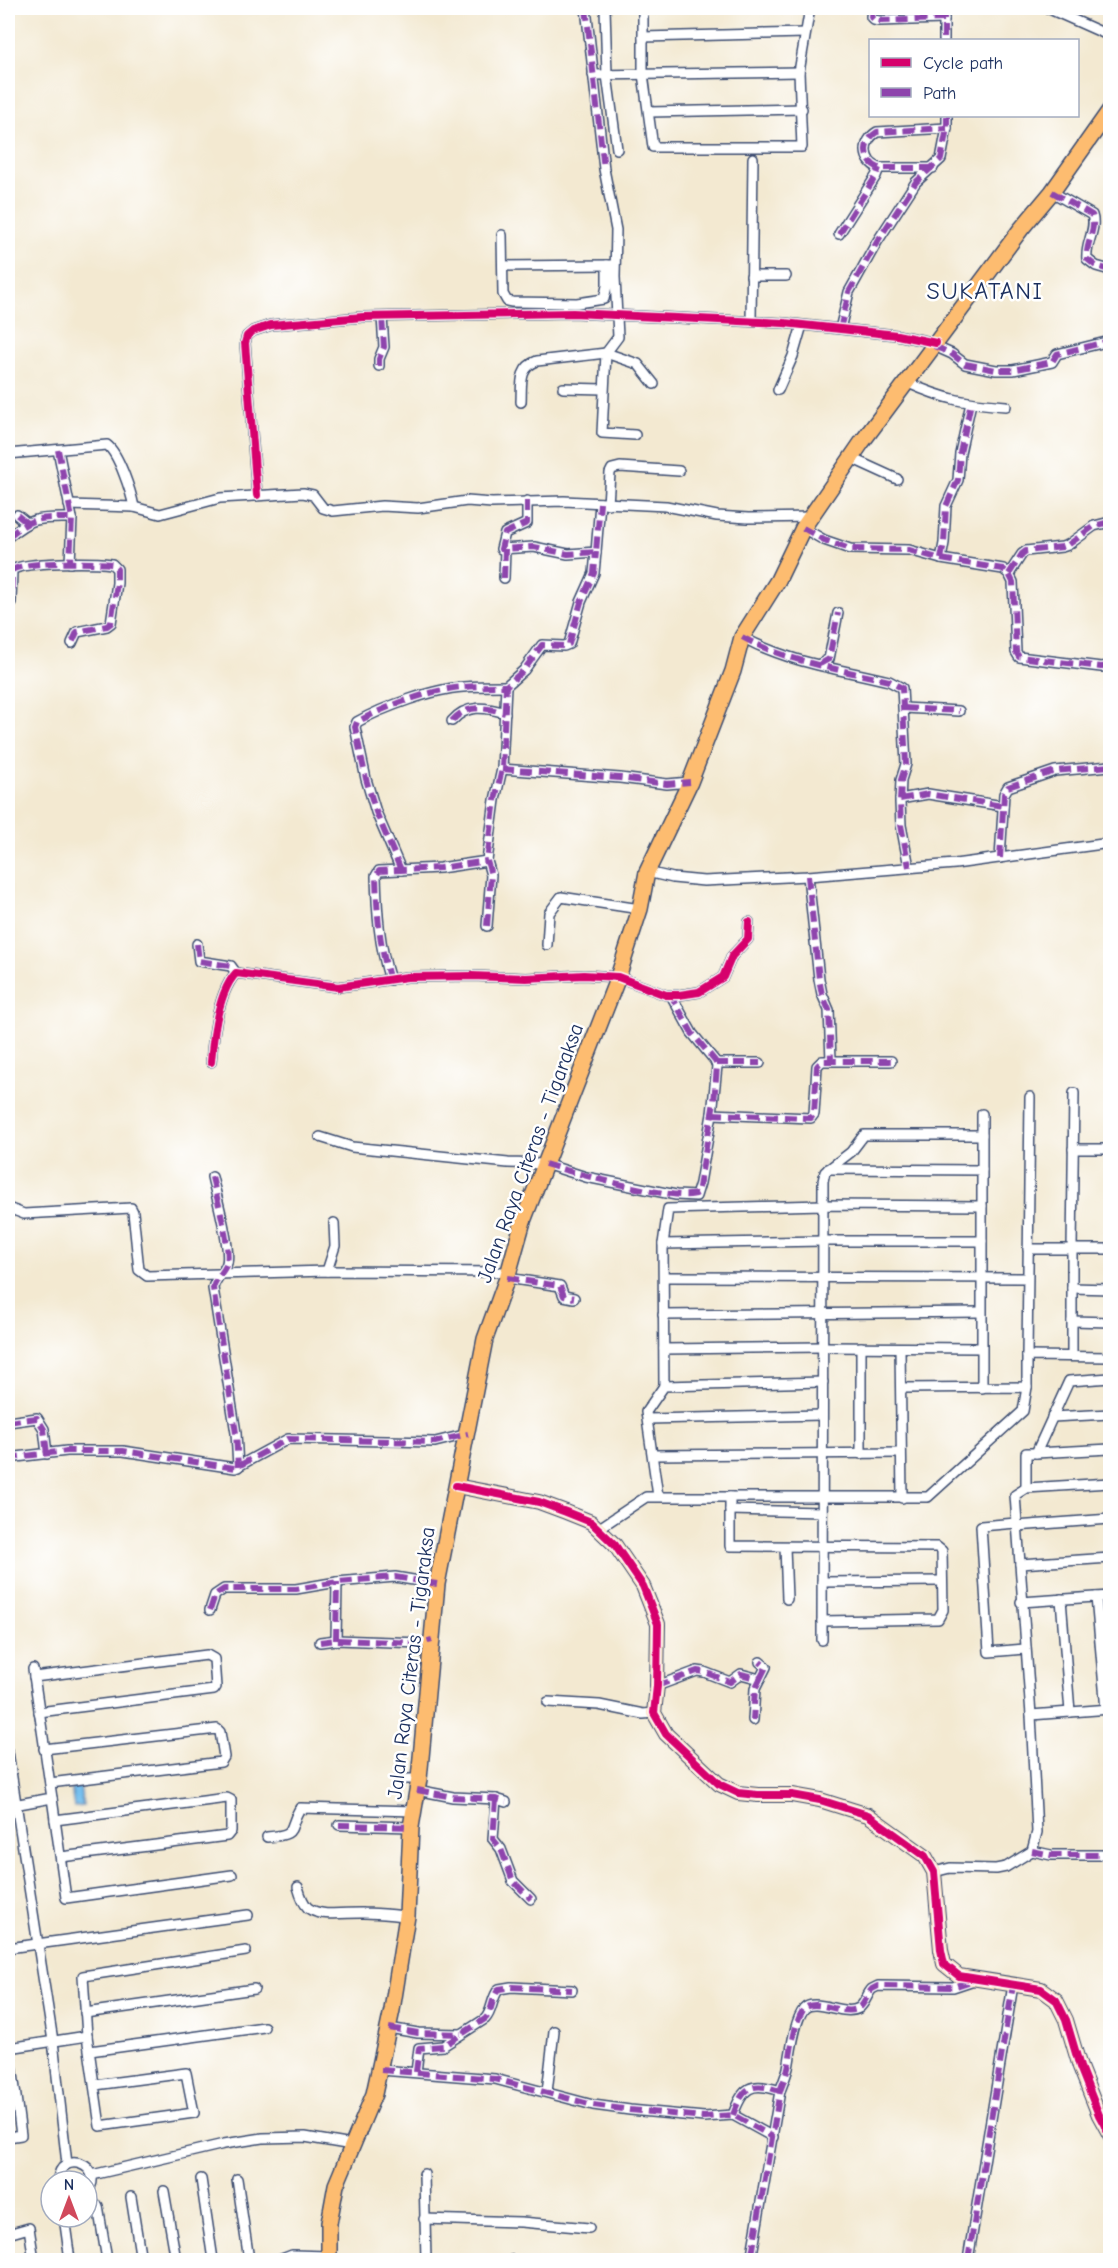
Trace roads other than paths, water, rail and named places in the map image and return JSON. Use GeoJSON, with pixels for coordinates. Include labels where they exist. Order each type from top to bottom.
{"type":"FeatureCollection","features":[{"type":"Feature","properties":{"kind":"main road","name":"Jalan Raya Citeras - Tigaraksa"},"geometry":{"type":"LineString","coordinates":[[329,2258],[329,2223],[336,2185],[374,2094],[389,2028],[407,1916],[411,1827],[418,1784],[437,1584],[485,1339],[508,1275],[523,1221],[618,977],[640,909],[647,872],[690,782],[733,671],[742,637],[778,580],[807,523],[851,458],[1021,229],[1052,192],[1110,110]]}},
{"type":"Feature","properties":{"kind":"street"},"geometry":{"type":"LineString","coordinates":[[502,235],[503,294],[507,301],[577,303],[599,301],[605,298],[616,231],[604,169],[586,8]]}},
{"type":"Feature","properties":{"kind":"street"},"geometry":{"type":"LineString","coordinates":[[605,8],[607,75],[617,149]]}},
{"type":"Feature","properties":{"kind":"street"},"geometry":{"type":"LineString","coordinates":[[643,8],[644,74],[653,147],[802,147],[799,72],[810,8]]}},
{"type":"Feature","properties":{"kind":"street"},"geometry":{"type":"LineString","coordinates":[[872,8],[871,17],[874,20],[944,19]]}},
{"type":"Feature","properties":{"kind":"street"},"geometry":{"type":"LineString","coordinates":[[912,8],[912,19]]}},
{"type":"Feature","properties":{"kind":"street"},"geometry":{"type":"LineString","coordinates":[[944,8],[944,39]]}},
{"type":"Feature","properties":{"kind":"street"},"geometry":{"type":"LineString","coordinates":[[1047,8],[1110,36]]}},
{"type":"Feature","properties":{"kind":"street"},"geometry":{"type":"LineString","coordinates":[[643,37],[805,33]]}},
{"type":"Feature","properties":{"kind":"street"},"geometry":{"type":"LineString","coordinates":[[593,75],[799,72]]}},
{"type":"Feature","properties":{"kind":"street"},"geometry":{"type":"LineString","coordinates":[[649,112],[802,110]]}},
{"type":"Feature","properties":{"kind":"street"},"geometry":{"type":"LineString","coordinates":[[840,329],[845,300],[854,281],[916,182],[941,159],[947,117]]}},
{"type":"Feature","properties":{"kind":"street"},"geometry":{"type":"LineString","coordinates":[[933,168],[879,168],[871,165],[866,154],[867,146],[873,135],[878,132],[947,128]]}},
{"type":"Feature","properties":{"kind":"street"},"geometry":{"type":"LineString","coordinates":[[751,321],[753,158]]}},
{"type":"Feature","properties":{"kind":"street"},"geometry":{"type":"LineString","coordinates":[[839,234],[879,168]]}},
{"type":"Feature","properties":{"kind":"street"},"geometry":{"type":"LineString","coordinates":[[1052,192],[1092,215],[1094,222],[1087,249],[1087,259],[1096,266],[1110,270]]}},
{"type":"Feature","properties":{"kind":"street"},"geometry":{"type":"LineString","coordinates":[[503,266],[611,265]]}},
{"type":"Feature","properties":{"kind":"street"},"geometry":{"type":"LineString","coordinates":[[611,265],[618,315],[618,337],[606,353],[602,433],[635,435]]}},
{"type":"Feature","properties":{"kind":"street"},"geometry":{"type":"LineString","coordinates":[[751,276],[786,276]]}},
{"type":"Feature","properties":{"kind":"street"},"geometry":{"type":"LineString","coordinates":[[257,495],[245,343],[247,336],[271,326],[381,317],[573,313],[751,321],[897,335],[935,345],[972,367],[1013,370],[1052,362],[1057,354],[1110,341]]}},
{"type":"Feature","properties":{"kind":"street"},"geometry":{"type":"LineString","coordinates":[[379,366],[384,347],[381,317]]}},
{"type":"Feature","properties":{"kind":"street"},"geometry":{"type":"LineString","coordinates":[[778,390],[793,356],[802,325]]}},
{"type":"Feature","properties":{"kind":"street"},"geometry":{"type":"LineString","coordinates":[[521,402],[522,375],[531,363],[606,353],[638,364],[654,384]]}},
{"type":"Feature","properties":{"kind":"street"},"geometry":{"type":"LineString","coordinates":[[908,383],[938,396],[971,403],[1006,406]]}},
{"type":"Feature","properties":{"kind":"street"},"geometry":{"type":"LineString","coordinates":[[563,388],[603,389]]}},
{"type":"Feature","properties":{"kind":"street"},"geometry":{"type":"LineString","coordinates":[[941,559],[945,543],[946,506],[958,480],[960,453],[971,403]]}},
{"type":"Feature","properties":{"kind":"street"},"geometry":{"type":"LineString","coordinates":[[8,454],[105,445],[110,447],[132,495],[134,507]]}},
{"type":"Feature","properties":{"kind":"street"},"geometry":{"type":"LineString","coordinates":[[58,450],[72,518],[70,563]]}},
{"type":"Feature","properties":{"kind":"street"},"geometry":{"type":"LineString","coordinates":[[851,458],[897,479]]}},
{"type":"Feature","properties":{"kind":"street"},"geometry":{"type":"LineString","coordinates":[[401,870],[376,812],[366,779],[355,727],[357,722],[376,712],[439,690],[506,686],[524,670],[542,645],[564,646],[569,644],[581,602],[594,573],[604,503],[612,469],[620,467],[679,471]]}},
{"type":"Feature","properties":{"kind":"street"},"geometry":{"type":"LineString","coordinates":[[69,505],[134,507],[160,514],[206,501],[257,495],[308,493],[313,495],[323,508],[333,511],[382,506],[418,508],[467,501],[492,503],[528,501],[666,506],[717,516],[807,523],[824,540],[850,549],[909,550],[941,559],[1003,569],[1013,582],[1015,644],[1019,657],[1101,667],[1110,666]]}},
{"type":"Feature","properties":{"kind":"street"},"geometry":{"type":"LineString","coordinates":[[528,501],[527,523],[505,533],[500,548],[534,547],[568,554],[596,552]]}},
{"type":"Feature","properties":{"kind":"street"},"geometry":{"type":"LineString","coordinates":[[17,515],[27,523]]}},
{"type":"Feature","properties":{"kind":"street"},"geometry":{"type":"LineString","coordinates":[[8,537],[27,523],[41,517],[72,518]]}},
{"type":"Feature","properties":{"kind":"street"},"geometry":{"type":"LineString","coordinates":[[1009,574],[1026,551],[1068,545],[1094,526],[1110,522]]}},
{"type":"Feature","properties":{"kind":"street"},"geometry":{"type":"LineString","coordinates":[[504,578],[505,549]]}},
{"type":"Feature","properties":{"kind":"street"},"geometry":{"type":"LineString","coordinates":[[8,607],[11,602],[12,570],[17,567],[70,563],[112,564],[117,569],[117,576],[111,623],[107,627],[77,632],[72,643]]}},
{"type":"Feature","properties":{"kind":"street"},"geometry":{"type":"LineString","coordinates":[[820,664],[830,659],[838,613]]}},
{"type":"Feature","properties":{"kind":"street"},"geometry":{"type":"LineString","coordinates":[[742,637],[783,656],[899,684],[903,688],[906,764],[901,780],[900,799],[901,825],[909,867]]}},
{"type":"Feature","properties":{"kind":"street"},"geometry":{"type":"LineString","coordinates":[[487,926],[491,875],[487,861],[495,800],[502,769],[506,686]]}},
{"type":"Feature","properties":{"kind":"street"},"geometry":{"type":"LineString","coordinates":[[452,721],[458,714],[485,707],[505,713]]}},
{"type":"Feature","properties":{"kind":"street"},"geometry":{"type":"LineString","coordinates":[[904,708],[959,711]]}},
{"type":"Feature","properties":{"kind":"street"},"geometry":{"type":"LineString","coordinates":[[1000,858],[1006,790],[1014,783],[1055,771],[1110,766]]}},
{"type":"Feature","properties":{"kind":"street"},"geometry":{"type":"LineString","coordinates":[[502,769],[620,777],[667,784],[690,782]]}},
{"type":"Feature","properties":{"kind":"street"},"geometry":{"type":"LineString","coordinates":[[900,799],[928,794],[1004,806]]}},
{"type":"Feature","properties":{"kind":"street"},"geometry":{"type":"LineString","coordinates":[[647,872],[673,878],[704,881],[808,876],[1000,858],[1110,843]]}},
{"type":"Feature","properties":{"kind":"street"},"geometry":{"type":"LineString","coordinates":[[390,980],[382,956],[378,921],[376,876],[379,870],[440,868],[487,861]]}},
{"type":"Feature","properties":{"kind":"street"},"geometry":{"type":"LineString","coordinates":[[808,876],[819,979],[829,1010],[831,1060]]}},
{"type":"Feature","properties":{"kind":"street"},"geometry":{"type":"LineString","coordinates":[[547,945],[549,913],[561,897],[640,909]]}},
{"type":"Feature","properties":{"kind":"street"},"geometry":{"type":"LineString","coordinates":[[197,944],[199,961],[231,966],[236,973],[339,987],[406,977],[526,978],[584,975],[618,977],[671,995],[699,992],[723,977],[732,956],[748,939],[749,922]]}},
{"type":"Feature","properties":{"kind":"street"},"geometry":{"type":"LineString","coordinates":[[211,1062],[213,1029],[220,1006],[236,973]]}},
{"type":"Feature","properties":{"kind":"street"},"geometry":{"type":"LineString","coordinates":[[320,1137],[351,1147],[508,1163],[545,1164],[586,1177],[676,1195],[696,1196],[712,1114],[716,1063],[692,1033],[671,995]]}},
{"type":"Feature","properties":{"kind":"street"},"geometry":{"type":"LineString","coordinates":[[712,1114],[811,1118],[814,1114],[818,1066],[822,1061],[891,1061]]}},
{"type":"Feature","properties":{"kind":"street"},"geometry":{"type":"LineString","coordinates":[[716,1063],[760,1063]]}},
{"type":"Feature","properties":{"kind":"street"},"geometry":{"type":"LineString","coordinates":[[1072,1356],[1074,1093]]}},
{"type":"Feature","properties":{"kind":"street"},"geometry":{"type":"LineString","coordinates":[[598,1529],[646,1497],[928,1497],[1023,1412],[1027,1387],[1030,1096]]}},
{"type":"Feature","properties":{"kind":"street"},"geometry":{"type":"LineString","coordinates":[[982,1114],[982,1388]]}},
{"type":"Feature","properties":{"kind":"street"},"geometry":{"type":"LineString","coordinates":[[822,1640],[823,1181],[825,1172],[851,1152],[864,1136],[982,1135]]}},
{"type":"Feature","properties":{"kind":"street"},"geometry":{"type":"LineString","coordinates":[[1073,1149],[1110,1149]]}},
{"type":"Feature","properties":{"kind":"street"},"geometry":{"type":"LineString","coordinates":[[828,1169],[982,1170]]}},
{"type":"Feature","properties":{"kind":"street"},"geometry":{"type":"LineString","coordinates":[[212,1177],[228,1254],[224,1269],[218,1275],[213,1288],[236,1433],[238,1467]]}},
{"type":"Feature","properties":{"kind":"street"},"geometry":{"type":"LineString","coordinates":[[658,1496],[646,1412],[664,1386],[663,1244],[668,1209],[823,1205],[982,1206]]}},
{"type":"Feature","properties":{"kind":"street"},"geometry":{"type":"LineString","coordinates":[[8,1208],[24,1214],[128,1207],[133,1212],[139,1270],[150,1276],[327,1271],[508,1275],[560,1286],[564,1296],[574,1298]]}},
{"type":"Feature","properties":{"kind":"street"},"geometry":{"type":"LineString","coordinates":[[327,1271],[334,1246],[334,1223]]}},
{"type":"Feature","properties":{"kind":"street"},"geometry":{"type":"LineString","coordinates":[[663,1244],[982,1241]]}},
{"type":"Feature","properties":{"kind":"street"},"geometry":{"type":"LineString","coordinates":[[1028,1249],[1110,1249]]}},
{"type":"Feature","properties":{"kind":"street"},"geometry":{"type":"LineString","coordinates":[[664,1277],[1027,1278]]}},
{"type":"Feature","properties":{"kind":"street"},"geometry":{"type":"LineString","coordinates":[[1071,1288],[1110,1289]]}},
{"type":"Feature","properties":{"kind":"street"},"geometry":{"type":"LineString","coordinates":[[663,1316],[981,1312]]}},
{"type":"Feature","properties":{"kind":"street"},"geometry":{"type":"LineString","coordinates":[[1072,1322],[1110,1322]]}},
{"type":"Feature","properties":{"kind":"street"},"geometry":{"type":"LineString","coordinates":[[861,1347],[861,1454]]}},
{"type":"Feature","properties":{"kind":"street"},"geometry":{"type":"LineString","coordinates":[[900,1348],[902,1498]]}},
{"type":"Feature","properties":{"kind":"street"},"geometry":{"type":"LineString","coordinates":[[664,1349],[981,1348]]}},
{"type":"Feature","properties":{"kind":"street"},"geometry":{"type":"LineString","coordinates":[[1027,1356],[1110,1357]]}},
{"type":"Feature","properties":{"kind":"street"},"geometry":{"type":"LineString","coordinates":[[1036,1453],[1069,1381],[1110,1378]]}},
{"type":"Feature","properties":{"kind":"street"},"geometry":{"type":"LineString","coordinates":[[664,1386],[823,1382]]}},
{"type":"Feature","properties":{"kind":"street"},"geometry":{"type":"LineString","coordinates":[[902,1388],[1027,1387]]}},
{"type":"Feature","properties":{"kind":"street"},"geometry":{"type":"LineString","coordinates":[[1052,1417],[1110,1414]]}},
{"type":"Feature","properties":{"kind":"street"},"geometry":{"type":"LineString","coordinates":[[648,1419],[822,1415]]}},
{"type":"Feature","properties":{"kind":"street"},"geometry":{"type":"LineString","coordinates":[[8,1422],[37,1418],[44,1429],[47,1454]]}},
{"type":"Feature","properties":{"kind":"street"},"geometry":{"type":"LineString","coordinates":[[8,1458],[67,1451],[123,1451],[235,1468],[288,1439],[435,1442],[468,1434]]}},
{"type":"Feature","properties":{"kind":"street"},"geometry":{"type":"LineString","coordinates":[[1026,1488],[1026,1453],[1110,1449]]}},
{"type":"Feature","properties":{"kind":"street"},"geometry":{"type":"LineString","coordinates":[[653,1455],[901,1453]]}},
{"type":"Feature","properties":{"kind":"street"},"geometry":{"type":"LineString","coordinates":[[934,1872],[950,1868],[1006,1868],[1032,1851],[1037,1832],[1015,1495],[1026,1488],[1110,1483]]}},
{"type":"Feature","properties":{"kind":"street"},"geometry":{"type":"LineString","coordinates":[[456,1486],[539,1502],[591,1522],[615,1545],[643,1586],[658,1624],[654,1713],[666,1734],[719,1784],[738,1793],[758,1796],[792,1795],[820,1800],[868,1815],[925,1856],[934,1872],[940,1950],[944,1964],[959,1976],[1041,1989],[1056,2000],[1066,2020],[1080,2067],[1099,2115],[1110,2135]]}},
{"type":"Feature","properties":{"kind":"street"},"geometry":{"type":"LineString","coordinates":[[730,1497],[730,1546],[939,1548],[943,1554],[943,1610],[938,1618],[822,1621]]}},
{"type":"Feature","properties":{"kind":"street"},"geometry":{"type":"LineString","coordinates":[[730,1510],[822,1512]]}},
{"type":"Feature","properties":{"kind":"street"},"geometry":{"type":"LineString","coordinates":[[1025,1649],[989,1652],[981,1526],[1110,1519]]}},
{"type":"Feature","properties":{"kind":"street"},"geometry":{"type":"LineString","coordinates":[[785,1547],[787,1599]]}},
{"type":"Feature","properties":{"kind":"street"},"geometry":{"type":"LineString","coordinates":[[1020,1564],[1110,1558]]}},
{"type":"Feature","properties":{"kind":"street"},"geometry":{"type":"LineString","coordinates":[[210,1610],[215,1595],[225,1589],[296,1589],[337,1582],[395,1577],[437,1584]]}},
{"type":"Feature","properties":{"kind":"street"},"geometry":{"type":"LineString","coordinates":[[822,1582],[942,1581]]}},
{"type":"Feature","properties":{"kind":"street"},"geometry":{"type":"LineString","coordinates":[[336,1640],[337,1582]]}},
{"type":"Feature","properties":{"kind":"street"},"geometry":{"type":"LineString","coordinates":[[1022,1602],[1110,1596]]}},
{"type":"Feature","properties":{"kind":"street"},"geometry":{"type":"LineString","coordinates":[[1031,1715],[1108,1710],[1096,1597]]}},
{"type":"Feature","properties":{"kind":"street"},"geometry":{"type":"LineString","coordinates":[[1061,1599],[1070,1712]]}},
{"type":"Feature","properties":{"kind":"street"},"geometry":{"type":"LineString","coordinates":[[320,1642],[336,1640],[421,1643],[432,1640]]}},
{"type":"Feature","properties":{"kind":"street"},"geometry":{"type":"LineString","coordinates":[[39,1712],[214,1690],[216,1687],[214,1659],[207,1655],[33,1673],[66,1898],[232,1875]]}},
{"type":"Feature","properties":{"kind":"street"},"geometry":{"type":"LineString","coordinates":[[753,1720],[755,1689],[766,1667],[760,1662]]}},
{"type":"Feature","properties":{"kind":"street"},"geometry":{"type":"LineString","coordinates":[[657,1686],[697,1671],[730,1682],[741,1674],[760,1679]]}},
{"type":"Feature","properties":{"kind":"street"},"geometry":{"type":"LineString","coordinates":[[548,1702],[599,1705],[643,1714],[654,1713]]}},
{"type":"Feature","properties":{"kind":"street"},"geometry":{"type":"LineString","coordinates":[[44,1749],[217,1729],[220,1732],[225,1757],[221,1762],[50,1783]]}},
{"type":"Feature","properties":{"kind":"street"},"geometry":{"type":"LineString","coordinates":[[8,1752],[12,1806],[38,1943],[53,2041],[67,2164]]}},
{"type":"Feature","properties":{"kind":"street"},"geometry":{"type":"LineString","coordinates":[[399,1779],[453,1797],[496,1799],[506,1802]]}},
{"type":"Feature","properties":{"kind":"street"},"geometry":{"type":"LineString","coordinates":[[12,1806],[52,1798]]}},
{"type":"Feature","properties":{"kind":"street"},"geometry":{"type":"LineString","coordinates":[[56,1820],[227,1798],[231,1800],[231,1831],[227,1836],[61,1857]]}},
{"type":"Feature","properties":{"kind":"street"},"geometry":{"type":"LineString","coordinates":[[496,1799],[493,1839],[501,1849],[513,1881],[531,1899]]}},
{"type":"Feature","properties":{"kind":"street"},"geometry":{"type":"LineString","coordinates":[[267,1837],[282,1836],[291,1831],[300,1808],[415,1811]]}},
{"type":"Feature","properties":{"kind":"street"},"geometry":{"type":"LineString","coordinates":[[339,1825],[411,1827]]}},
{"type":"Feature","properties":{"kind":"street"},"geometry":{"type":"LineString","coordinates":[[1032,1851],[1051,1855],[1110,1855]]}},
{"type":"Feature","properties":{"kind":"street"},"geometry":{"type":"LineString","coordinates":[[298,1887],[302,1899],[309,1908],[315,1911],[407,1916]]}},
{"type":"Feature","properties":{"kind":"street"},"geometry":{"type":"LineString","coordinates":[[8,1948],[248,1915]]}},
{"type":"Feature","properties":{"kind":"street"},"geometry":{"type":"LineString","coordinates":[[95,2085],[186,2073],[194,2113],[100,2126],[87,2036],[83,1976],[246,1951]]}},
{"type":"Feature","properties":{"kind":"street"},"geometry":{"type":"LineString","coordinates":[[751,2260],[780,2091],[788,2070],[802,2012],[813,2005],[836,2009],[856,2009],[862,2006],[868,1993],[878,1986],[953,1987],[979,1978]]}},
{"type":"Feature","properties":{"kind":"street"},"geometry":{"type":"LineString","coordinates":[[968,2260],[1013,1985]]}},
{"type":"Feature","properties":{"kind":"street"},"geometry":{"type":"LineString","coordinates":[[416,2072],[419,2048],[443,2046],[488,2016],[494,1995],[503,1987],[572,1990]]}},
{"type":"Feature","properties":{"kind":"street"},"geometry":{"type":"LineString","coordinates":[[85,2013],[254,1989]]}},
{"type":"Feature","properties":{"kind":"street"},"geometry":{"type":"LineString","coordinates":[[90,2051],[264,2027]]}},
{"type":"Feature","properties":{"kind":"street"},"geometry":{"type":"LineString","coordinates":[[389,2028],[418,2033],[461,2034]]}},
{"type":"Feature","properties":{"kind":"street"},"geometry":{"type":"LineString","coordinates":[[547,2092],[555,2031]]}},
{"type":"Feature","properties":{"kind":"street"},"geometry":{"type":"LineString","coordinates":[[8,2035],[11,2100],[21,2135],[8,2137]]}},
{"type":"Feature","properties":{"kind":"street"},"geometry":{"type":"LineString","coordinates":[[9,2048],[87,2036]]}},
{"type":"Feature","properties":{"kind":"street"},"geometry":{"type":"LineString","coordinates":[[381,2070],[495,2079],[593,2105],[630,2110],[704,2117],[733,2115],[773,2137]]}},
{"type":"Feature","properties":{"kind":"street"},"geometry":{"type":"LineString","coordinates":[[733,2115],[740,2097],[752,2087],[765,2086],[780,2091]]}},
{"type":"Feature","properties":{"kind":"street"},"geometry":{"type":"LineString","coordinates":[[99,2173],[224,2144],[263,2138],[305,2137],[352,2145]]}},
{"type":"Feature","properties":{"kind":"street"},"geometry":{"type":"LineString","coordinates":[[61,2169],[67,2164],[80,2163],[88,2169]]}},
{"type":"Feature","properties":{"kind":"street"},"geometry":{"type":"LineString","coordinates":[[424,2174],[426,2260]]}},
{"type":"Feature","properties":{"kind":"street"},"geometry":{"type":"LineString","coordinates":[[201,2179],[213,2260]]}},
{"type":"Feature","properties":{"kind":"street"},"geometry":{"type":"LineString","coordinates":[[237,2179],[249,2260]]}},
{"type":"Feature","properties":{"kind":"street"},"geometry":{"type":"LineString","coordinates":[[164,2191],[176,2260]]}},
{"type":"Feature","properties":{"kind":"street"},"geometry":{"type":"LineString","coordinates":[[131,2197],[141,2260]]}},
{"type":"Feature","properties":{"kind":"street"},"geometry":{"type":"LineString","coordinates":[[99,2212],[107,2260]]}},
{"type":"Feature","properties":{"kind":"street"},"geometry":{"type":"LineString","coordinates":[[424,2219],[521,2222],[589,2228]]}},
{"type":"Feature","properties":{"kind":"street"},"geometry":{"type":"LineString","coordinates":[[8,2234],[29,2228],[34,2260]]}},
{"type":"Feature","properties":{"kind":"street"},"geometry":{"type":"LineString","coordinates":[[66,2229],[70,2260]]}},
{"type":"Feature","properties":{"kind":"street"},"geometry":{"type":"LineString","coordinates":[[279,2260],[292,2255],[329,2258]]}},
{"type":"Feature","properties":{"kind":"street"},"geometry":{"type":"LineString","coordinates":[[512,2260],[520,2260]]}},
{"type":"Feature","properties":{"kind":"water"},"geometry":{"type":"Polygon","coordinates":[[[80,1786],[83,1806],[74,1807],[71,1788],[80,1786]]]}},
{"type":"Feature","properties":{"kind":"district","name":"SUKATANI"},"geometry":{"type":"Point","coordinates":[985,291]}}]}
